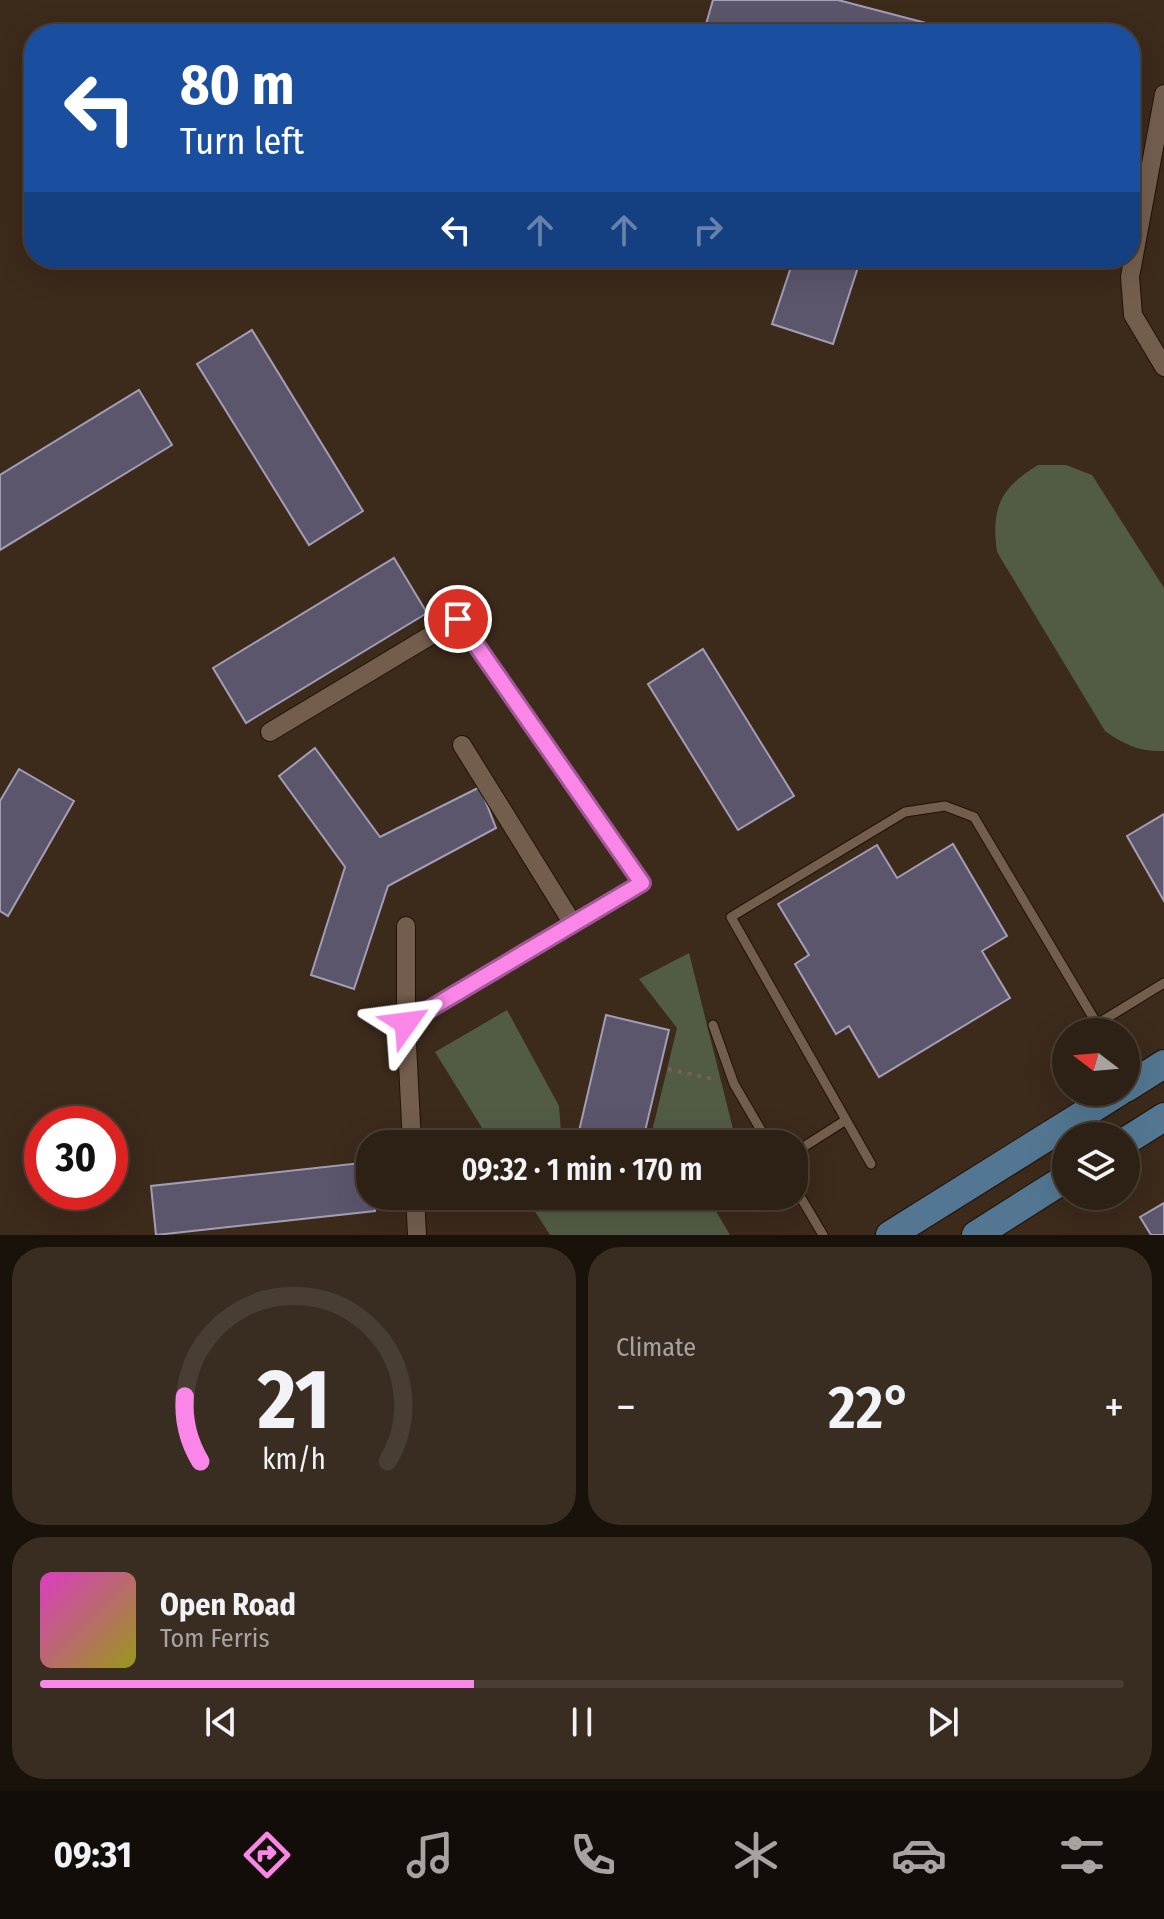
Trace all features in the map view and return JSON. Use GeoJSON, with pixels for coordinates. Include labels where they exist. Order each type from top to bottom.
{"type":"FeatureCollection","features":[{"type":"Feature","properties":{"kind":"main road"},"geometry":{"type":"LineString","coordinates":[[1140,1079],[1164,1064]]}},
{"type":"Feature","properties":{"kind":"main road"},"geometry":{"type":"LineString","coordinates":[[890,1235],[1097,1106]]}},
{"type":"Feature","properties":{"kind":"main road"},"geometry":{"type":"LineString","coordinates":[[1140,1132],[1164,1117]]}},
{"type":"Feature","properties":{"kind":"main road"},"geometry":{"type":"LineString","coordinates":[[976,1235],[1052,1187]]}},
{"type":"Feature","properties":{"kind":"street"},"geometry":{"type":"LineString","coordinates":[[1140,223],[1164,94]]}},
{"type":"Feature","properties":{"kind":"street"},"geometry":{"type":"LineString","coordinates":[[1132,268],[1133,315],[1164,367]]}},
{"type":"Feature","properties":{"kind":"street"},"geometry":{"type":"LineString","coordinates":[[270,732],[458,619],[642,883],[406,1023]]}},
{"type":"Feature","properties":{"kind":"street"},"geometry":{"type":"LineString","coordinates":[[462,745],[573,924]]}},
{"type":"Feature","properties":{"kind":"street"},"geometry":{"type":"LineString","coordinates":[[406,926],[406,1023],[411,1130]]}},
{"type":"Feature","properties":{"kind":"street"},"geometry":{"type":"LineString","coordinates":[[416,1210],[417,1235]]}},
{"type":"Feature","properties":{"kind":"lane"},"geometry":{"type":"LineString","coordinates":[[871,1164],[731,917],[905,812],[945,806],[974,817],[1097,1024],[1164,983]]}},
{"type":"Feature","properties":{"kind":"lane"},"geometry":{"type":"LineString","coordinates":[[713,1025],[734,1084],[761,1130]]}},
{"type":"Feature","properties":{"kind":"lane"},"geometry":{"type":"LineString","coordinates":[[808,1144],[846,1120]]}},
{"type":"Feature","properties":{"kind":"lane"},"geometry":{"type":"LineString","coordinates":[[808,1210],[823,1235]]}},
{"type":"Feature","properties":{"kind":"path"},"geometry":{"type":"LineString","coordinates":[[668,1069],[734,1084]]}},
{"type":"Feature","properties":{"kind":"green space"},"geometry":{"type":"Polygon","coordinates":[[[1038,465],[1066,465],[1092,475],[1164,588],[1164,751],[1133,747],[1105,731],[997,552],[996,523],[1001,501],[1015,482],[1038,465]]]}},
{"type":"Feature","properties":{"kind":"green space"},"geometry":{"type":"Polygon","coordinates":[[[689,953],[733,1130],[652,1130],[677,1028],[639,979],[689,953]]]}},
{"type":"Feature","properties":{"kind":"green space"},"geometry":{"type":"Polygon","coordinates":[[[507,1010],[559,1106],[561,1130],[483,1130],[435,1052],[507,1010]]]}},
{"type":"Feature","properties":{"kind":"green space"},"geometry":{"type":"Polygon","coordinates":[[[534,1210],[715,1210],[730,1235],[550,1235],[534,1210]]]}},
{"type":"Feature","properties":{"kind":"building"},"geometry":{"type":"Polygon","coordinates":[[[713,0],[838,0],[926,23],[926,24],[706,24],[713,0]]]}},
{"type":"Feature","properties":{"kind":"building"},"geometry":{"type":"Polygon","coordinates":[[[791,268],[858,268],[833,344],[772,324],[791,268]]]}},
{"type":"Feature","properties":{"kind":"building"},"geometry":{"type":"Polygon","coordinates":[[[252,330],[363,511],[309,545],[197,364],[252,330]]]}},
{"type":"Feature","properties":{"kind":"building"},"geometry":{"type":"Polygon","coordinates":[[[139,390],[172,445],[0,550],[0,475],[139,390]]]}},
{"type":"Feature","properties":{"kind":"building"},"geometry":{"type":"Polygon","coordinates":[[[394,558],[427,613],[246,723],[213,668],[394,558]]]}},
{"type":"Feature","properties":{"kind":"building"},"geometry":{"type":"Polygon","coordinates":[[[703,649],[794,796],[738,830],[648,684],[703,649]]]}},
{"type":"Feature","properties":{"kind":"building"},"geometry":{"type":"Polygon","coordinates":[[[315,748],[380,837],[480,787],[496,828],[388,886],[354,989],[311,975],[345,867],[279,776],[315,748]]]}},
{"type":"Feature","properties":{"kind":"building"},"geometry":{"type":"Polygon","coordinates":[[[19,769],[74,801],[8,916],[0,911],[0,801],[19,769]]]}},
{"type":"Feature","properties":{"kind":"building"},"geometry":{"type":"Polygon","coordinates":[[[1164,814],[1164,901],[1127,836],[1164,814]]]}},
{"type":"Feature","properties":{"kind":"building"},"geometry":{"type":"Polygon","coordinates":[[[953,844],[1007,936],[982,951],[1010,998],[879,1077],[849,1026],[836,1034],[795,964],[809,955],[778,904],[877,845],[897,878],[953,844]]]}},
{"type":"Feature","properties":{"kind":"building"},"geometry":{"type":"Polygon","coordinates":[[[606,1015],[669,1030],[645,1130],[579,1130],[606,1015]]]}},
{"type":"Feature","properties":{"kind":"building"},"geometry":{"type":"Polygon","coordinates":[[[356,1164],[356,1210],[375,1211],[156,1235],[151,1186],[356,1164]]]}},
{"type":"Feature","properties":{"kind":"building"},"geometry":{"type":"Polygon","coordinates":[[[1164,1203],[1164,1235],[1151,1235],[1140,1217],[1164,1203]]]}},
{"type":"Feature","properties":{"kind":"route"},"geometry":{"type":"LineString","coordinates":[[406,1023],[642,883],[458,619]]}}]}
